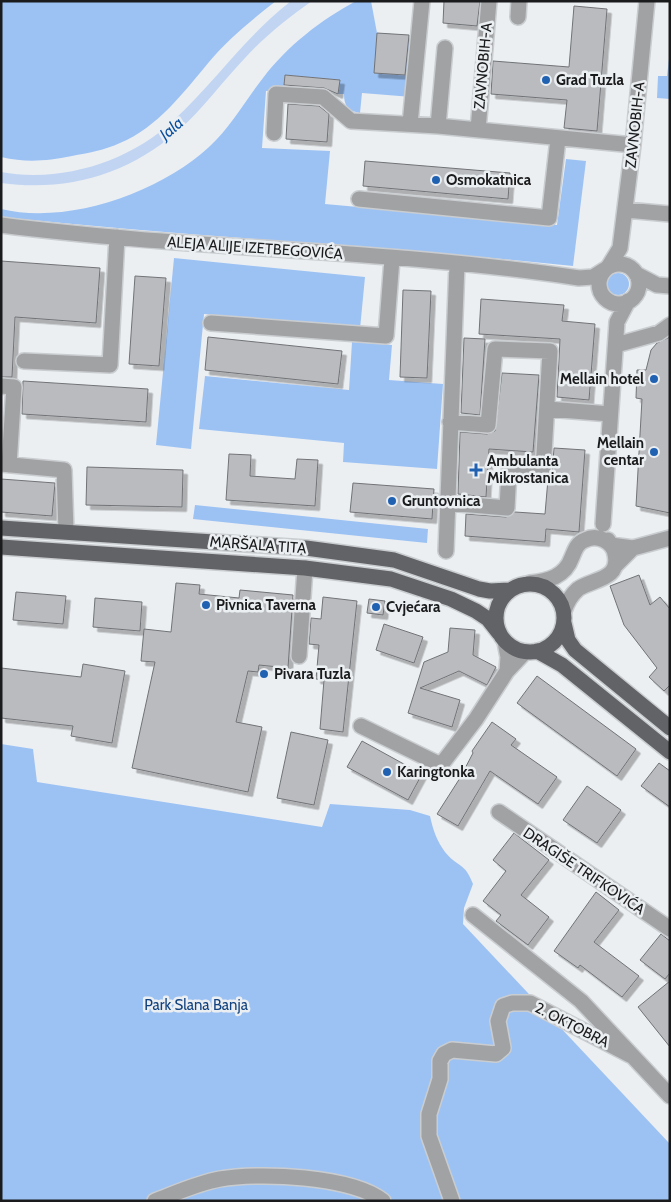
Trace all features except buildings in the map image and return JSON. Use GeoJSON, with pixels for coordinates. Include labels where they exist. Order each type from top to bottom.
{"type":"FeatureCollection","features":[{"type":"Feature","properties":{"kind":"main road","name":"MARŠALA TITA"},"geometry":{"type":"LineString","coordinates":[[1,528],[306,548],[394,560],[479,589],[490,591],[510,590]]}},
{"type":"Feature","properties":{"kind":"main road","name":"MARŠALA TITA"},"geometry":{"type":"LineString","coordinates":[[1,547],[305,568],[391,579],[412,585],[476,611],[488,619],[502,638]]}},
{"type":"Feature","properties":{"kind":"main road"},"geometry":{"type":"LineString","coordinates":[[305,568],[306,548]]}},
{"type":"Feature","properties":{"kind":"main road"},"geometry":{"type":"LineString","coordinates":[[670,728],[575,650],[568,640],[559,600],[551,591],[541,586],[530,584],[510,590],[502,596],[495,614],[502,638],[562,665],[670,752]]}},
{"type":"Feature","properties":{"kind":"main road"},"geometry":{"type":"LineString","coordinates":[[531,651],[555,641],[564,617]]}},
{"type":"Feature","properties":{"kind":"street"},"geometry":{"type":"LineString","coordinates":[[410,124],[422,1]]}},
{"type":"Feature","properties":{"kind":"street","name":"ZAVNOBIH-A"},"geometry":{"type":"LineString","coordinates":[[478,130],[489,1]]}},
{"type":"Feature","properties":{"kind":"street"},"geometry":{"type":"LineString","coordinates":[[518,18],[519,1]]}},
{"type":"Feature","properties":{"kind":"street","name":"ZAVNOBIH-A"},"geometry":{"type":"LineString","coordinates":[[620,248],[626,210],[647,1]]}},
{"type":"Feature","properties":{"kind":"street"},"geometry":{"type":"LineString","coordinates":[[438,126],[445,48]]}},
{"type":"Feature","properties":{"kind":"street","name":"ZAVNOBIH-A"},"geometry":{"type":"LineString","coordinates":[[274,133],[276,94],[323,97],[351,121],[438,126],[633,145]]}},
{"type":"Feature","properties":{"kind":"street"},"geometry":{"type":"LineString","coordinates":[[359,199],[549,218],[558,139]]}},
{"type":"Feature","properties":{"kind":"street"},"geometry":{"type":"LineString","coordinates":[[626,210],[670,214]]}},
{"type":"Feature","properties":{"kind":"street","name":"ALEJA ALIJE IZETBEGOVIĆA"},"geometry":{"type":"LineString","coordinates":[[1,225],[117,237],[457,264],[579,278]]}},
{"type":"Feature","properties":{"kind":"street"},"geometry":{"type":"LineString","coordinates":[[24,361],[110,365],[117,237]]}},
{"type":"Feature","properties":{"kind":"street"},"geometry":{"type":"LineString","coordinates":[[620,248],[598,281],[603,296],[616,304],[631,300],[646,289],[663,286]]}},
{"type":"Feature","properties":{"kind":"street"},"geometry":{"type":"LineString","coordinates":[[615,566],[614,551],[603,524],[616,344],[618,322],[639,286],[634,271],[624,258],[620,248]]}},
{"type":"Feature","properties":{"kind":"street"},"geometry":{"type":"LineString","coordinates":[[212,323],[386,336],[392,259]]}},
{"type":"Feature","properties":{"kind":"street"},"geometry":{"type":"LineString","coordinates":[[446,551],[457,264]]}},
{"type":"Feature","properties":{"kind":"street"},"geometry":{"type":"LineString","coordinates":[[579,278],[593,277],[606,268],[621,264],[663,286]]}},
{"type":"Feature","properties":{"kind":"street"},"geometry":{"type":"LineString","coordinates":[[579,278],[591,284],[603,296],[613,309],[618,322]]}},
{"type":"Feature","properties":{"kind":"street"},"geometry":{"type":"LineString","coordinates":[[616,344],[659,333],[670,325]]}},
{"type":"Feature","properties":{"kind":"street"},"geometry":{"type":"LineString","coordinates":[[447,503],[507,508],[509,470],[543,471],[550,351],[495,349],[488,425],[450,422]]}},
{"type":"Feature","properties":{"kind":"street"},"geometry":{"type":"LineString","coordinates":[[1,386],[14,387],[5,464],[64,470],[66,531]]}},
{"type":"Feature","properties":{"kind":"street"},"geometry":{"type":"LineString","coordinates":[[548,409],[610,414]]}},
{"type":"Feature","properties":{"kind":"street"},"geometry":{"type":"LineString","coordinates":[[530,584],[547,581],[558,576],[570,563],[578,544],[591,538],[603,524]]}},
{"type":"Feature","properties":{"kind":"street"},"geometry":{"type":"LineString","coordinates":[[591,538],[605,540],[611,545],[633,548],[670,538]]}},
{"type":"Feature","properties":{"kind":"street"},"geometry":{"type":"LineString","coordinates":[[564,617],[573,594],[586,584],[607,577],[633,548]]}},
{"type":"Feature","properties":{"kind":"street"},"geometry":{"type":"LineString","coordinates":[[300,656],[305,568]]}},
{"type":"Feature","properties":{"kind":"street"},"geometry":{"type":"LineString","coordinates":[[502,638],[508,657],[507,671]]}},
{"type":"Feature","properties":{"kind":"street"},"geometry":{"type":"LineString","coordinates":[[361,726],[441,765],[476,719],[507,671],[531,651]]}},
{"type":"Feature","properties":{"kind":"street","name":"DRAGIŠE TRIFKOVIĆA"},"geometry":{"type":"LineString","coordinates":[[499,812],[670,929]]}},
{"type":"Feature","properties":{"kind":"street","name":"2. OKTOBRA"},"geometry":{"type":"LineString","coordinates":[[473,914],[581,1001],[670,1096]]}},
{"type":"Feature","properties":{"kind":"street","name":"2. OKTOBRA"},"geometry":{"type":"LineString","coordinates":[[452,1201],[428,1136],[428,1123],[440,1079],[440,1061],[444,1054],[452,1050],[496,1054],[503,1048],[498,1021],[503,1006],[512,1003],[530,1003],[630,1055]]}},
{"type":"Feature","properties":{"kind":"street"},"geometry":{"type":"LineString","coordinates":[[155,1201],[203,1183],[222,1179],[272,1176],[314,1180],[358,1188],[384,1201]]}},
{"type":"Feature","properties":{"kind":"green space"},"geometry":{"type":"Polygon","coordinates":[[[1,1],[276,1],[224,45],[180,97],[146,128],[133,136],[102,149],[54,159],[28,161],[1,157],[1,1]]]}},
{"type":"Feature","properties":{"kind":"green space"},"geometry":{"type":"Polygon","coordinates":[[[356,1],[371,1],[377,33],[419,36],[412,97],[362,93],[360,113],[352,111],[346,105],[344,94],[338,94],[339,80],[285,75],[284,90],[266,91],[262,148],[330,151],[325,204],[557,225],[566,159],[586,161],[573,266],[1,217],[1,209],[27,213],[55,213],[83,209],[139,191],[165,178],[188,164],[217,139],[272,66],[283,55],[318,25],[356,1]]]}},
{"type":"Feature","properties":{"kind":"green space"},"geometry":{"type":"Polygon","coordinates":[[[670,51],[670,99],[657,98],[658,76],[667,76],[670,51]]]}},
{"type":"Feature","properties":{"kind":"green space"},"geometry":{"type":"Polygon","coordinates":[[[174,258],[365,277],[360,329],[204,314],[191,449],[156,445],[174,258]]]}},
{"type":"Feature","properties":{"kind":"green space"},"geometry":{"type":"Polygon","coordinates":[[[614,273],[622,273],[629,280],[629,288],[622,295],[614,295],[607,288],[607,280],[614,273]]]}},
{"type":"Feature","properties":{"kind":"green space"},"geometry":{"type":"Polygon","coordinates":[[[352,342],[392,345],[389,380],[443,384],[437,469],[343,462],[344,443],[199,429],[205,376],[349,390],[352,342]]]}},
{"type":"Feature","properties":{"kind":"green space"},"geometry":{"type":"Polygon","coordinates":[[[195,505],[428,529],[427,543],[193,519],[195,505]]]}},
{"type":"Feature","properties":{"kind":"green space","name":"Park Slana Banja"},"geometry":{"type":"Polygon","coordinates":[[[1,744],[33,749],[37,782],[322,827],[330,804],[410,810],[430,816],[432,826],[442,848],[449,857],[464,868],[473,884],[464,908],[463,924],[670,1144],[670,1201],[1,1201],[1,744]]]}},
{"type":"Feature","properties":{"kind":"water","name":"Jala"},"geometry":{"type":"Polygon","coordinates":[[[291,1],[312,1],[261,42],[187,123],[138,159],[95,177],[73,182],[49,185],[1,183],[1,172],[24,175],[71,171],[94,166],[116,158],[137,147],[156,135],[174,120],[245,44],[291,1]]]}},
{"type":"Feature","properties":{"kind":"place","name":"Grad Tuzla"},"geometry":{"type":"Point","coordinates":[546,80]}},
{"type":"Feature","properties":{"kind":"place","name":"Osmokatnica"},"geometry":{"type":"Point","coordinates":[436,180]}},
{"type":"Feature","properties":{"kind":"place","name":"Mellain hotel"},"geometry":{"type":"Point","coordinates":[654,379]}},
{"type":"Feature","properties":{"kind":"place","name":"Mellain centar"},"geometry":{"type":"Point","coordinates":[654,452]}},
{"type":"Feature","properties":{"kind":"place","name":"Ambulanta Mikrostanica"},"geometry":{"type":"Point","coordinates":[476,470]}},
{"type":"Feature","properties":{"kind":"place","name":"Gruntovnica"},"geometry":{"type":"Point","coordinates":[392,501]}},
{"type":"Feature","properties":{"kind":"place","name":"Pivnica Taverna"},"geometry":{"type":"Point","coordinates":[206,605]}},
{"type":"Feature","properties":{"kind":"place","name":"Cvjećara"},"geometry":{"type":"Point","coordinates":[376,607]}},
{"type":"Feature","properties":{"kind":"place","name":"Pivara Tuzla"},"geometry":{"type":"Point","coordinates":[264,674]}},
{"type":"Feature","properties":{"kind":"place","name":"Karingtonka"},"geometry":{"type":"Point","coordinates":[387,772]}}]}
